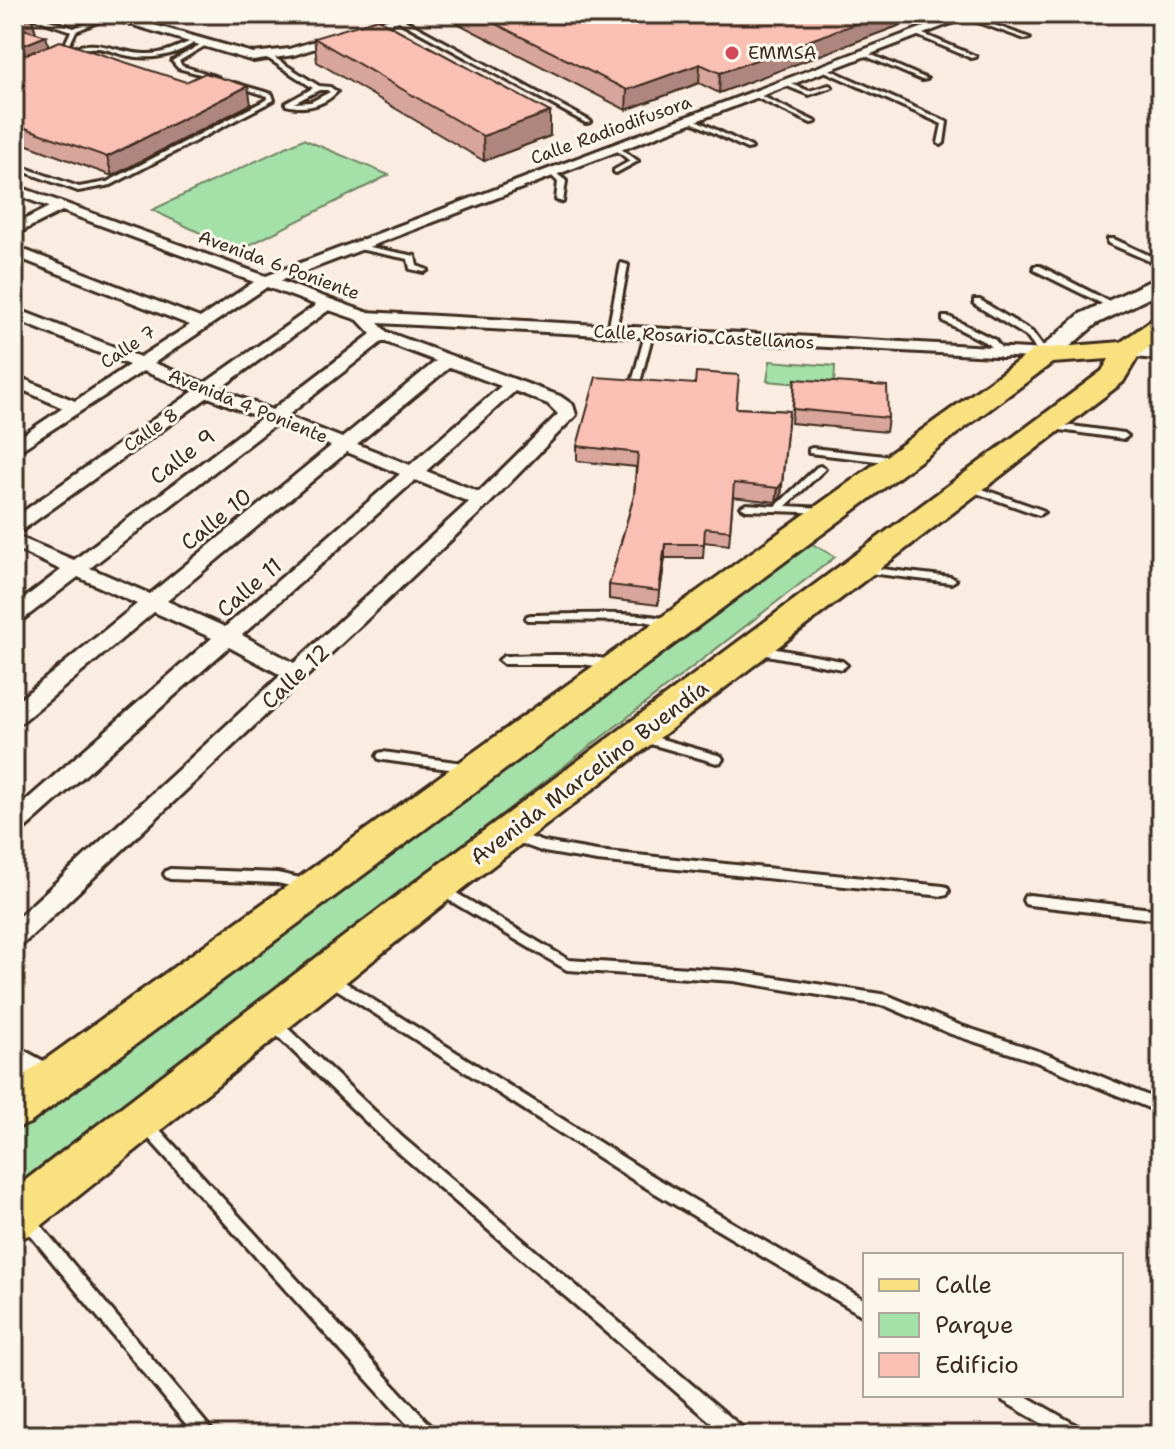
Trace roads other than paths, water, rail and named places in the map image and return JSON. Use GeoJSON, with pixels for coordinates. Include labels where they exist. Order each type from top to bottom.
{"type":"FeatureCollection","features":[{"type":"Feature","properties":{"kind":"main road","name":"Avenida Marcelino Buendía"},"geometry":{"type":"LineString","coordinates":[[18,1215],[506,834],[1113,376],[1128,350],[1161,326]]}},
{"type":"Feature","properties":{"kind":"main road"},"geometry":{"type":"LineString","coordinates":[[14,1108],[1045,355],[1128,350]]}},
{"type":"Feature","properties":{"kind":"street"},"geometry":{"type":"LineString","coordinates":[[105,15],[253,57],[268,56],[415,14]]}},
{"type":"Feature","properties":{"kind":"street","name":"Calle Radiodifusora"},"geometry":{"type":"LineString","coordinates":[[266,281],[967,15]]}},
{"type":"Feature","properties":{"kind":"street","name":"Avenida 6 Poniente"},"geometry":{"type":"LineString","coordinates":[[14,189],[364,317],[381,335],[514,383],[567,409]]}},
{"type":"Feature","properties":{"kind":"street"},"geometry":{"type":"LineString","coordinates":[[14,231],[61,206]]}},
{"type":"Feature","properties":{"kind":"street"},"geometry":{"type":"LineString","coordinates":[[14,251],[200,323]]}},
{"type":"Feature","properties":{"kind":"street","name":"Calle 7"},"geometry":{"type":"LineString","coordinates":[[14,449],[266,281]]}},
{"type":"Feature","properties":{"kind":"street"},"geometry":{"type":"LineString","coordinates":[[1045,355],[1088,319],[1161,283]]}},
{"type":"Feature","properties":{"kind":"street","name":"Calle 8"},"geometry":{"type":"LineString","coordinates":[[14,527],[327,304]]}},
{"type":"Feature","properties":{"kind":"street","name":"Avenida 4 Poniente"},"geometry":{"type":"LineString","coordinates":[[14,313],[482,500]]}},
{"type":"Feature","properties":{"kind":"street","name":"Calle Rosario Castellanos"},"geometry":{"type":"LineString","coordinates":[[364,317],[1045,355]]}},
{"type":"Feature","properties":{"kind":"street","name":"Calle 9"},"geometry":{"type":"LineString","coordinates":[[14,616],[381,335]]}},
{"type":"Feature","properties":{"kind":"street"},"geometry":{"type":"LineString","coordinates":[[1128,350],[1161,353]]}},
{"type":"Feature","properties":{"kind":"street","name":"Calle 10"},"geometry":{"type":"LineString","coordinates":[[14,716],[449,359]]}},
{"type":"Feature","properties":{"kind":"street"},"geometry":{"type":"LineString","coordinates":[[14,380],[75,407]]}},
{"type":"Feature","properties":{"kind":"street","name":"Calle 11"},"geometry":{"type":"LineString","coordinates":[[14,825],[514,383]]}},
{"type":"Feature","properties":{"kind":"street","name":"Calle 12"},"geometry":{"type":"LineString","coordinates":[[14,937],[482,500],[563,421],[567,409]]}},
{"type":"Feature","properties":{"kind":"street"},"geometry":{"type":"LineString","coordinates":[[14,541],[228,637],[297,674]]}},
{"type":"Feature","properties":{"kind":"street"},"geometry":{"type":"LineString","coordinates":[[14,1057],[52,1080]]}},
{"type":"Feature","properties":{"kind":"lane"},"geometry":{"type":"LineString","coordinates":[[24,14],[74,30]]}},
{"type":"Feature","properties":{"kind":"lane"},"geometry":{"type":"LineString","coordinates":[[1061,14],[1078,20]]}},
{"type":"Feature","properties":{"kind":"lane"},"geometry":{"type":"LineString","coordinates":[[105,15],[74,30],[66,47],[54,55],[94,43],[143,56],[158,56],[200,42]]}},
{"type":"Feature","properties":{"kind":"lane"},"geometry":{"type":"LineString","coordinates":[[967,15],[1027,38]]}},
{"type":"Feature","properties":{"kind":"lane"},"geometry":{"type":"LineString","coordinates":[[399,19],[588,122]]}},
{"type":"Feature","properties":{"kind":"lane"},"geometry":{"type":"LineString","coordinates":[[916,33],[973,57]]}},
{"type":"Feature","properties":{"kind":"lane"},"geometry":{"type":"LineString","coordinates":[[200,42],[175,61],[180,67],[220,79]]}},
{"type":"Feature","properties":{"kind":"lane"},"geometry":{"type":"LineString","coordinates":[[863,53],[924,79]]}},
{"type":"Feature","properties":{"kind":"lane"},"geometry":{"type":"LineString","coordinates":[[268,56],[318,88],[328,88],[334,92],[330,97],[306,106],[288,104],[318,88]]}},
{"type":"Feature","properties":{"kind":"lane"},"geometry":{"type":"LineString","coordinates":[[822,68],[945,123],[941,143]]}},
{"type":"Feature","properties":{"kind":"lane"},"geometry":{"type":"LineString","coordinates":[[14,166],[78,189],[109,184],[271,100],[270,95],[233,83]]}},
{"type":"Feature","properties":{"kind":"lane"},"geometry":{"type":"LineString","coordinates":[[784,83],[809,93],[829,87]]}},
{"type":"Feature","properties":{"kind":"lane"},"geometry":{"type":"LineString","coordinates":[[755,95],[813,122]]}},
{"type":"Feature","properties":{"kind":"lane"},"geometry":{"type":"LineString","coordinates":[[692,120],[749,148]]}},
{"type":"Feature","properties":{"kind":"lane"},"geometry":{"type":"LineString","coordinates":[[616,171],[635,161],[617,148]]}},
{"type":"Feature","properties":{"kind":"lane"},"geometry":{"type":"LineString","coordinates":[[551,172],[562,181],[560,200]]}},
{"type":"Feature","properties":{"kind":"lane"},"geometry":{"type":"LineString","coordinates":[[1111,241],[1161,264]]}},
{"type":"Feature","properties":{"kind":"lane"},"geometry":{"type":"LineString","coordinates":[[357,246],[412,258],[413,267],[424,270]]}},
{"type":"Feature","properties":{"kind":"lane"},"geometry":{"type":"LineString","coordinates":[[612,331],[624,265]]}},
{"type":"Feature","properties":{"kind":"lane"},"geometry":{"type":"LineString","coordinates":[[1037,268],[1114,306]]}},
{"type":"Feature","properties":{"kind":"lane"},"geometry":{"type":"LineString","coordinates":[[977,302],[1029,334],[1045,355]]}},
{"type":"Feature","properties":{"kind":"lane"},"geometry":{"type":"LineString","coordinates":[[946,319],[992,342],[1003,355]]}},
{"type":"Feature","properties":{"kind":"lane"},"geometry":{"type":"LineString","coordinates":[[635,386],[649,333]]}},
{"type":"Feature","properties":{"kind":"lane"},"geometry":{"type":"LineString","coordinates":[[1047,426],[1124,436]]}},
{"type":"Feature","properties":{"kind":"lane"},"geometry":{"type":"LineString","coordinates":[[812,451],[901,461]]}},
{"type":"Feature","properties":{"kind":"lane"},"geometry":{"type":"LineString","coordinates":[[779,508],[820,469]]}},
{"type":"Feature","properties":{"kind":"lane"},"geometry":{"type":"LineString","coordinates":[[965,486],[1039,512]]}},
{"type":"Feature","properties":{"kind":"lane"},"geometry":{"type":"LineString","coordinates":[[746,507],[830,512]]}},
{"type":"Feature","properties":{"kind":"lane"},"geometry":{"type":"LineString","coordinates":[[856,569],[951,580]]}},
{"type":"Feature","properties":{"kind":"lane"},"geometry":{"type":"LineString","coordinates":[[531,618],[643,618],[677,624]]}},
{"type":"Feature","properties":{"kind":"lane"},"geometry":{"type":"LineString","coordinates":[[751,649],[842,665]]}},
{"type":"Feature","properties":{"kind":"lane"},"geometry":{"type":"LineString","coordinates":[[504,660],[581,660],[620,665]]}},
{"type":"Feature","properties":{"kind":"lane"},"geometry":{"type":"LineString","coordinates":[[635,736],[717,759]]}},
{"type":"Feature","properties":{"kind":"lane"},"geometry":{"type":"LineString","coordinates":[[383,756],[477,770]]}},
{"type":"Feature","properties":{"kind":"lane"},"geometry":{"type":"LineString","coordinates":[[506,834],[544,847],[597,856],[943,891]]}},
{"type":"Feature","properties":{"kind":"lane"},"geometry":{"type":"LineString","coordinates":[[170,874],[277,878],[316,887]]}},
{"type":"Feature","properties":{"kind":"lane"},"geometry":{"type":"LineString","coordinates":[[437,887],[567,965],[734,976],[887,1001],[956,1030],[1036,1056],[1161,1107]]}},
{"type":"Feature","properties":{"kind":"lane"},"geometry":{"type":"LineString","coordinates":[[1029,900],[1161,915]]}},
{"type":"Feature","properties":{"kind":"lane"},"geometry":{"type":"LineString","coordinates":[[325,975],[643,1178],[863,1308]]}},
{"type":"Feature","properties":{"kind":"lane"},"geometry":{"type":"LineString","coordinates":[[269,1019],[396,1141],[738,1435]]}},
{"type":"Feature","properties":{"kind":"lane"},"geometry":{"type":"LineString","coordinates":[[140,1119],[170,1147],[428,1435]]}},
{"type":"Feature","properties":{"kind":"lane"},"geometry":{"type":"LineString","coordinates":[[18,1215],[205,1435]]}},
{"type":"Feature","properties":{"kind":"lane"},"geometry":{"type":"LineString","coordinates":[[1012,1397],[1077,1435]]}},
{"type":"Feature","properties":{"kind":"place","name":"EMMSA"},"geometry":{"type":"Point","coordinates":[732,53]}}]}
